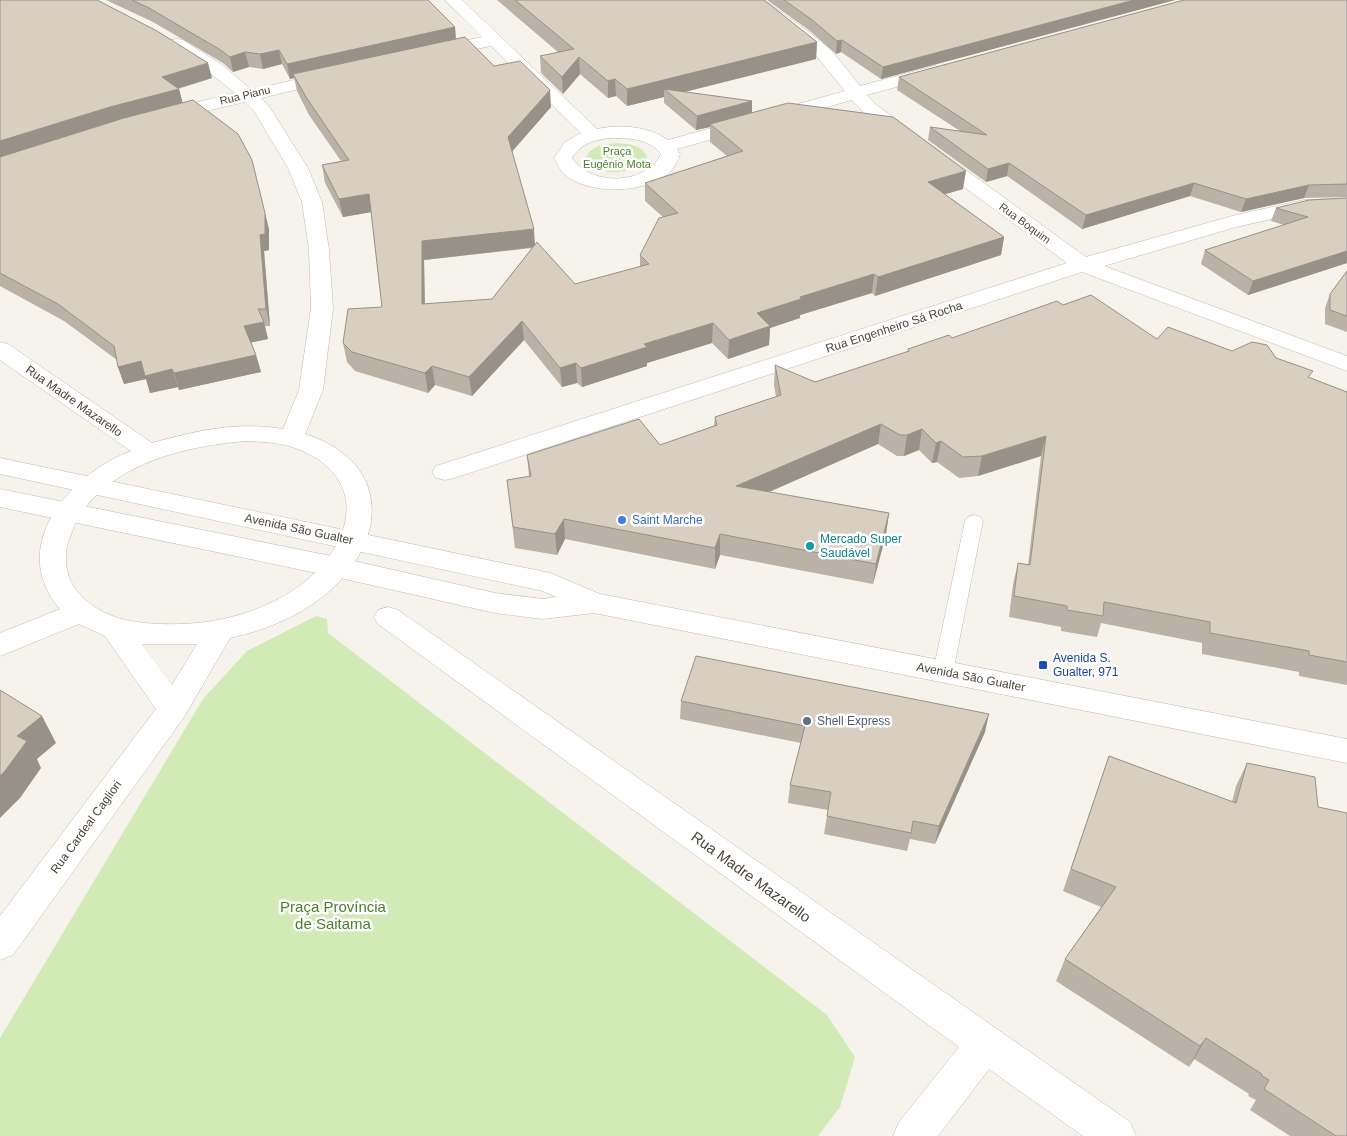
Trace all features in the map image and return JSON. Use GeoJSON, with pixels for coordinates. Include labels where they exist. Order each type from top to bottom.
{"type":"FeatureCollection","features":[{"type":"Feature","properties":{"kind":"street"},"geometry":{"type":"LineString","coordinates":[[453,0],[593,135]]}},
{"type":"Feature","properties":{"kind":"street","name":"Rua Boquim"},"geometry":{"type":"LineString","coordinates":[[754,0],[788,23],[820,49],[840,70],[854,93],[869,108],[1083,265],[1347,364]]}},
{"type":"Feature","properties":{"kind":"street"},"geometry":{"type":"LineString","coordinates":[[163,36],[216,69],[248,94],[261,108],[298,168],[312,202],[319,250],[322,308],[311,390],[291,438]]}},
{"type":"Feature","properties":{"kind":"street"},"geometry":{"type":"LineString","coordinates":[[416,57],[494,40]]}},
{"type":"Feature","properties":{"kind":"street"},"geometry":{"type":"LineString","coordinates":[[666,146],[950,67]]}},
{"type":"Feature","properties":{"kind":"street","name":"Rua Pianu"},"geometry":{"type":"LineString","coordinates":[[145,121],[248,94],[349,72]]}},
{"type":"Feature","properties":{"kind":"street"},"geometry":{"type":"LineString","coordinates":[[609,132],[634,133],[656,139],[666,146],[671,154],[670,164],[661,172],[647,179],[629,183],[609,184],[575,175],[566,167],[563,158],[568,149],[578,141],[593,135],[609,132]]}},
{"type":"Feature","properties":{"kind":"street","name":"Rua Engenheiro Sá Rocha"},"geometry":{"type":"LineString","coordinates":[[445,472],[1083,265],[1232,222],[1304,206],[1347,204]]}},
{"type":"Feature","properties":{"kind":"street","name":"Rua Madre Mazarello"},"geometry":{"type":"LineString","coordinates":[[0,350],[149,452]]}},
{"type":"Feature","properties":{"kind":"street"},"geometry":{"type":"LineString","coordinates":[[221,434],[262,434],[291,438],[331,456],[345,468],[355,483],[360,500],[361,521],[354,541],[325,579],[303,596],[278,610],[250,622],[192,635],[166,636],[140,634],[116,629],[81,612],[67,598],[57,583],[52,566],[53,548],[58,530],[68,512],[94,485],[119,467],[149,452],[188,440],[221,434]]}},
{"type":"Feature","properties":{"kind":"street","name":"Avenida São Gualter"},"geometry":{"type":"LineString","coordinates":[[0,466],[550,583],[594,603],[1347,752]]}},
{"type":"Feature","properties":{"kind":"street","name":"Avenida São Gualter"},"geometry":{"type":"LineString","coordinates":[[0,498],[336,567],[523,608],[553,609],[594,603]]}},
{"type":"Feature","properties":{"kind":"street"},"geometry":{"type":"LineString","coordinates":[[0,645],[81,612]]}},
{"type":"Feature","properties":{"kind":"street","name":"Rua Madre Mazarello"},"geometry":{"type":"LineString","coordinates":[[388,617],[984,1044],[1116,1136]]}},
{"type":"Feature","properties":{"kind":"street"},"geometry":{"type":"LineString","coordinates":[[116,629],[173,709]]}},
{"type":"Feature","properties":{"kind":"street","name":"Rua Cardeal Cagliori"},"geometry":{"type":"LineString","coordinates":[[0,944],[173,709],[220,630]]}},
{"type":"Feature","properties":{"kind":"street"},"geometry":{"type":"LineString","coordinates":[[912,1136],[984,1044]]}},
{"type":"Feature","properties":{"kind":"lane"},"geometry":{"type":"LineString","coordinates":[[943,672],[974,521]]}},
{"type":"Feature","properties":{"kind":"green space","name":"Praça Eugênio Mota"},"geometry":{"type":"Polygon","coordinates":[[[618,143],[631,145],[642,150],[647,157],[645,163],[624,171],[608,172],[587,163],[586,157],[595,148],[618,143]]]}},
{"type":"Feature","properties":{"kind":"green space","name":"Praça Província de Saitama"},"geometry":{"type":"Polygon","coordinates":[[[316,616],[327,619],[328,633],[827,1015],[855,1057],[840,1107],[818,1136],[0,1136],[0,1038],[203,699],[247,651],[316,616]]]}},
{"type":"Feature","properties":{"kind":"building"},"geometry":{"type":"Polygon","coordinates":[[[0,0],[97,0],[157,31],[208,63],[162,77],[179,89],[110,107],[0,141],[0,0]]]}},
{"type":"Feature","properties":{"kind":"building"},"geometry":{"type":"Polygon","coordinates":[[[132,0],[428,0],[455,27],[287,64],[279,50],[260,54],[245,52],[230,57],[149,8],[132,0]]]}},
{"type":"Feature","properties":{"kind":"building"},"geometry":{"type":"Polygon","coordinates":[[[515,0],[764,0],[817,42],[627,89],[615,79],[608,81],[579,57],[562,77],[540,56],[574,49],[515,0]]]}},
{"type":"Feature","properties":{"kind":"building"},"geometry":{"type":"Polygon","coordinates":[[[784,0],[1134,0],[883,67],[842,40],[837,41],[784,0]]]}},
{"type":"Feature","properties":{"kind":"building"},"geometry":{"type":"Polygon","coordinates":[[[1184,0],[1347,0],[1347,184],[1309,185],[1246,199],[1194,183],[1086,215],[1009,163],[988,169],[930,127],[987,135],[899,77],[1184,0]]]}},
{"type":"Feature","properties":{"kind":"building"},"geometry":{"type":"Polygon","coordinates":[[[465,37],[494,66],[520,61],[550,90],[508,137],[534,229],[422,241],[422,304],[492,299],[537,242],[575,284],[649,264],[640,255],[659,218],[678,213],[645,183],[743,151],[710,124],[788,103],[893,117],[966,171],[928,182],[1004,237],[878,277],[874,274],[800,297],[801,299],[757,313],[770,326],[729,340],[713,323],[644,344],[647,347],[581,368],[576,363],[560,368],[522,321],[469,377],[432,366],[425,373],[352,352],[343,343],[348,309],[382,307],[369,194],[339,199],[322,165],[349,160],[306,97],[293,74],[465,37]]]}},
{"type":"Feature","properties":{"kind":"building"},"geometry":{"type":"Polygon","coordinates":[[[664,89],[752,101],[697,116],[664,89]]]}},
{"type":"Feature","properties":{"kind":"building"},"geometry":{"type":"Polygon","coordinates":[[[193,100],[238,134],[252,160],[265,213],[265,234],[260,235],[266,309],[258,309],[264,322],[244,326],[256,355],[174,373],[172,369],[145,376],[141,361],[118,367],[114,346],[58,304],[0,273],[0,157],[124,118],[193,100]]]}},
{"type":"Feature","properties":{"kind":"building"},"geometry":{"type":"Polygon","coordinates":[[[1347,198],[1347,251],[1253,281],[1205,250],[1308,217],[1276,208],[1309,200],[1347,198]]]}},
{"type":"Feature","properties":{"kind":"building"},"geometry":{"type":"Polygon","coordinates":[[[1347,271],[1347,316],[1330,310],[1330,294],[1347,271]]]}},
{"type":"Feature","properties":{"kind":"building"},"geometry":{"type":"Polygon","coordinates":[[[1091,295],[1157,339],[1168,327],[1232,351],[1252,342],[1267,345],[1276,358],[1313,371],[1308,377],[1347,392],[1347,662],[1309,655],[1309,651],[1210,633],[1210,622],[1104,602],[1103,616],[1067,610],[1067,606],[1014,596],[1018,563],[1030,565],[1046,436],[982,456],[963,457],[941,441],[936,443],[922,429],[907,435],[900,435],[881,424],[736,486],[889,513],[876,564],[720,534],[715,548],[564,519],[555,534],[513,527],[507,480],[531,476],[527,455],[639,419],[660,445],[717,425],[715,417],[781,395],[775,365],[815,382],[909,351],[908,349],[949,335],[952,338],[1057,301],[1063,305],[1091,295]]]}},
{"type":"Feature","properties":{"kind":"building"},"geometry":{"type":"Polygon","coordinates":[[[696,656],[989,714],[939,826],[913,821],[911,833],[827,816],[831,792],[790,785],[805,726],[681,701],[696,656]]]}},
{"type":"Feature","properties":{"kind":"building"},"geometry":{"type":"Polygon","coordinates":[[[0,690],[42,716],[17,736],[27,741],[0,776],[0,690]]]}},
{"type":"Feature","properties":{"kind":"building"},"geometry":{"type":"Polygon","coordinates":[[[1109,756],[1236,803],[1247,763],[1315,777],[1318,807],[1347,813],[1347,1136],[1336,1136],[1264,1089],[1269,1080],[1206,1038],[1200,1046],[1065,959],[1116,887],[1071,869],[1109,756]]]}},
{"type":"Feature","properties":{"kind":"place","name":"Saint Marche"},"geometry":{"type":"Point","coordinates":[622,520]}},
{"type":"Feature","properties":{"kind":"place","name":"Mercado Super Saudável"},"geometry":{"type":"Point","coordinates":[810,546]}},
{"type":"Feature","properties":{"kind":"place","name":"Avenida S. Gualter, 971"},"geometry":{"type":"Point","coordinates":[1043,665]}},
{"type":"Feature","properties":{"kind":"place","name":"Shell Express"},"geometry":{"type":"Point","coordinates":[807,721]}}]}
